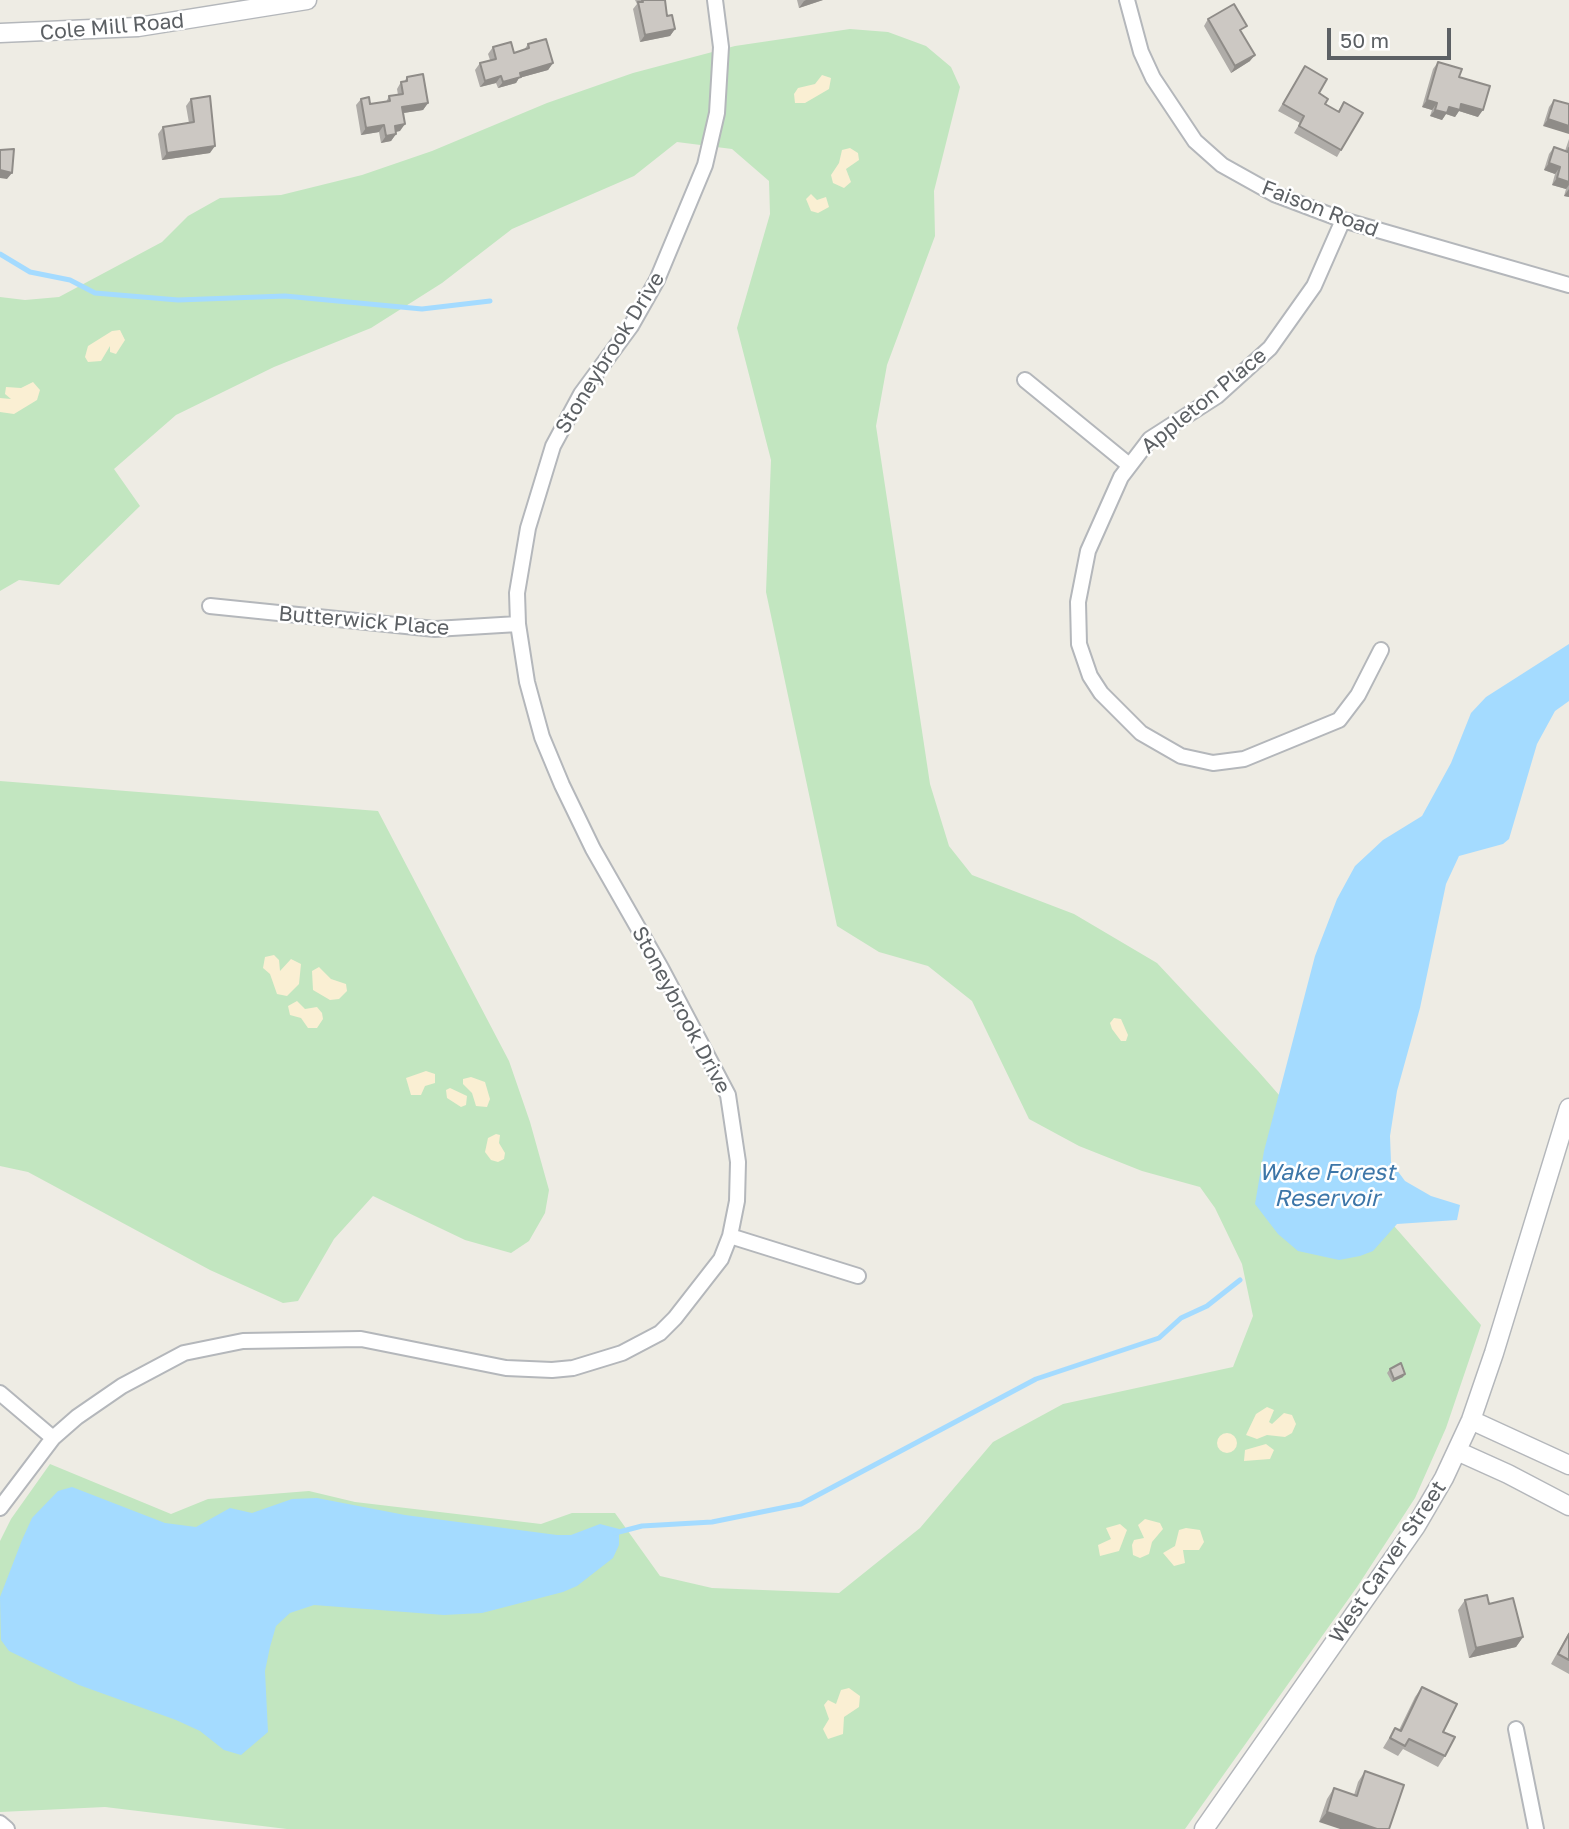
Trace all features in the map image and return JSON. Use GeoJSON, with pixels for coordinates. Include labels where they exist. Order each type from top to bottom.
{"type":"FeatureCollection","features":[{"type":"Feature","properties":{"kind":"street","name":"Cole Mill Road"},"geometry":{"type":"LineString","coordinates":[[0,33],[138,27],[307,0]]}},
{"type":"Feature","properties":{"kind":"street","name":"Stoneybrook Drive"},"geometry":{"type":"LineString","coordinates":[[0,1508],[53,1438],[97,1402],[151,1369],[184,1353],[214,1344],[303,1338],[361,1339],[477,1364],[530,1370],[573,1367],[605,1359],[639,1345],[675,1318],[707,1280],[730,1236],[737,1201],[738,1162],[728,1095],[662,968],[593,849],[562,785],[542,737],[527,682],[518,624],[517,593],[523,550],[553,446],[581,394],[651,292],[705,165],[719,90],[721,47],[715,0]]}},
{"type":"Feature","properties":{"kind":"street","name":"Faison Road"},"geometry":{"type":"LineString","coordinates":[[1127,0],[1153,78],[1195,141],[1222,165],[1298,205],[1569,285]]}},
{"type":"Feature","properties":{"kind":"street","name":"Appleton Place"},"geometry":{"type":"LineString","coordinates":[[1343,220],[1314,286],[1270,348],[1217,396],[1150,439],[1129,465],[1111,496],[1088,551],[1078,602],[1079,644],[1090,676],[1101,693],[1153,743],[1197,761],[1228,762],[1320,731],[1339,720],[1349,709],[1381,650]]}},
{"type":"Feature","properties":{"kind":"street"},"geometry":{"type":"LineString","coordinates":[[1025,380],[1129,465]]}},
{"type":"Feature","properties":{"kind":"street","name":"Butterwick Place"},"geometry":{"type":"LineString","coordinates":[[210,606],[435,629],[518,624]]}},
{"type":"Feature","properties":{"kind":"street","name":"West Carver Street"},"geometry":{"type":"LineString","coordinates":[[1204,1829],[1416,1526],[1457,1451],[1471,1420],[1494,1353],[1569,1108]]}},
{"type":"Feature","properties":{"kind":"street"},"geometry":{"type":"LineString","coordinates":[[730,1236],[858,1276]]}},
{"type":"Feature","properties":{"kind":"street"},"geometry":{"type":"LineString","coordinates":[[0,1393],[53,1438]]}},
{"type":"Feature","properties":{"kind":"street"},"geometry":{"type":"LineString","coordinates":[[1471,1420],[1569,1465]]}},
{"type":"Feature","properties":{"kind":"street"},"geometry":{"type":"LineString","coordinates":[[1457,1451],[1569,1506]]}},
{"type":"Feature","properties":{"kind":"street"},"geometry":{"type":"LineString","coordinates":[[1516,1729],[1536,1829]]}},
{"type":"Feature","properties":{"kind":"street"},"geometry":{"type":"LineString","coordinates":[[0,1823],[7,1829]]}},
{"type":"Feature","properties":{"kind":"green space"},"geometry":{"type":"Polygon","coordinates":[[[850,29],[888,32],[926,46],[951,67],[960,87],[934,191],[935,236],[887,365],[876,426],[930,784],[949,846],[972,875],[1074,914],[1157,963],[1258,1071],[1481,1325],[1446,1428],[1415,1498],[1357,1587],[1185,1829],[287,1829],[105,1807],[0,1812],[0,1541],[11,1519],[50,1464],[171,1514],[208,1499],[309,1491],[355,1502],[541,1524],[572,1513],[615,1513],[660,1576],[712,1588],[839,1593],[920,1528],[993,1442],[1063,1404],[1233,1367],[1253,1316],[1242,1264],[1215,1208],[1200,1187],[1142,1171],[1079,1146],[1029,1119],[972,1001],[928,966],[879,952],[837,926],[766,592],[771,460],[737,328],[770,214],[769,181],[732,149],[677,142],[634,176],[512,229],[442,283],[371,328],[274,367],[176,415],[114,469],[140,506],[59,585],[19,580],[0,591],[0,297],[25,300],[59,297],[162,242],[188,216],[220,198],[281,195],[362,175],[432,151],[547,103],[633,73],[735,46],[850,29]]]}},
{"type":"Feature","properties":{"kind":"green space"},"geometry":{"type":"Polygon","coordinates":[[[0,781],[378,811],[509,1061],[549,1190],[545,1213],[529,1241],[511,1253],[465,1240],[373,1196],[334,1239],[298,1301],[283,1303],[210,1270],[28,1172],[0,1166],[0,781]]]}},
{"type":"Feature","properties":{"kind":"sand"},"geometry":{"type":"Polygon","coordinates":[[[822,75],[831,78],[829,89],[805,103],[795,103],[794,94],[798,88],[815,84],[822,75]]]}},
{"type":"Feature","properties":{"kind":"sand"},"geometry":{"type":"Polygon","coordinates":[[[850,148],[858,153],[859,160],[846,169],[851,182],[844,188],[833,183],[831,175],[839,163],[842,150],[850,148]]]}},
{"type":"Feature","properties":{"kind":"sand"},"geometry":{"type":"Polygon","coordinates":[[[811,194],[817,200],[826,197],[829,207],[818,213],[811,211],[806,199],[811,194]]]}},
{"type":"Feature","properties":{"kind":"sand"},"geometry":{"type":"Polygon","coordinates":[[[120,330],[125,340],[116,354],[110,352],[110,346],[101,361],[88,362],[85,357],[88,346],[112,331],[120,330]]]}},
{"type":"Feature","properties":{"kind":"sand"},"geometry":{"type":"Polygon","coordinates":[[[33,382],[40,390],[37,400],[14,414],[0,412],[0,398],[11,399],[5,394],[6,387],[21,388],[33,382]]]}},
{"type":"Feature","properties":{"kind":"sand"},"geometry":{"type":"Polygon","coordinates":[[[274,955],[279,960],[280,971],[291,959],[301,964],[299,984],[287,996],[277,994],[270,974],[263,968],[265,957],[274,955]]]}},
{"type":"Feature","properties":{"kind":"sand"},"geometry":{"type":"Polygon","coordinates":[[[319,967],[331,979],[346,984],[347,991],[339,999],[330,1000],[313,990],[312,971],[319,967]]]}},
{"type":"Feature","properties":{"kind":"sand"},"geometry":{"type":"Polygon","coordinates":[[[297,1001],[305,1009],[317,1007],[322,1013],[323,1019],[317,1028],[308,1028],[301,1018],[290,1015],[288,1006],[297,1001]]]}},
{"type":"Feature","properties":{"kind":"sand"},"geometry":{"type":"Polygon","coordinates":[[[1114,1018],[1121,1019],[1128,1035],[1126,1041],[1121,1041],[1112,1029],[1110,1023],[1114,1018]]]}},
{"type":"Feature","properties":{"kind":"sand"},"geometry":{"type":"Polygon","coordinates":[[[426,1071],[435,1074],[435,1083],[425,1086],[421,1095],[411,1095],[406,1078],[426,1071]]]}},
{"type":"Feature","properties":{"kind":"sand"},"geometry":{"type":"Polygon","coordinates":[[[471,1077],[485,1082],[490,1099],[487,1107],[476,1106],[472,1093],[463,1084],[463,1079],[471,1077]]]}},
{"type":"Feature","properties":{"kind":"sand"},"geometry":{"type":"Polygon","coordinates":[[[450,1088],[467,1096],[466,1105],[461,1107],[447,1098],[446,1090],[450,1088]]]}},
{"type":"Feature","properties":{"kind":"sand"},"geometry":{"type":"Polygon","coordinates":[[[500,1135],[499,1143],[505,1153],[504,1159],[498,1162],[491,1160],[485,1152],[488,1138],[500,1135]]]}},
{"type":"Feature","properties":{"kind":"sand"},"geometry":{"type":"Polygon","coordinates":[[[1267,1407],[1274,1410],[1269,1422],[1272,1424],[1284,1413],[1292,1415],[1296,1424],[1292,1433],[1285,1437],[1267,1435],[1257,1439],[1246,1435],[1256,1414],[1267,1407]]]}},
{"type":"Feature","properties":{"kind":"sand"},"geometry":{"type":"Polygon","coordinates":[[[1227,1433],[1234,1436],[1237,1443],[1234,1450],[1227,1453],[1220,1450],[1217,1443],[1220,1436],[1227,1433]]]}},
{"type":"Feature","properties":{"kind":"sand"},"geometry":{"type":"Polygon","coordinates":[[[1266,1444],[1274,1450],[1270,1459],[1244,1461],[1245,1450],[1266,1444]]]}},
{"type":"Feature","properties":{"kind":"sand"},"geometry":{"type":"Polygon","coordinates":[[[1145,1519],[1160,1523],[1163,1529],[1152,1542],[1149,1554],[1140,1558],[1133,1555],[1132,1545],[1134,1540],[1144,1538],[1138,1525],[1145,1519]]]}},
{"type":"Feature","properties":{"kind":"sand"},"geometry":{"type":"Polygon","coordinates":[[[1120,1524],[1127,1530],[1119,1551],[1100,1556],[1098,1545],[1111,1539],[1106,1528],[1120,1524]]]}},
{"type":"Feature","properties":{"kind":"sand"},"geometry":{"type":"Polygon","coordinates":[[[1179,1530],[1200,1530],[1204,1542],[1199,1550],[1183,1550],[1185,1563],[1174,1566],[1163,1553],[1175,1546],[1179,1530]]]}},
{"type":"Feature","properties":{"kind":"sand"},"geometry":{"type":"Polygon","coordinates":[[[849,1688],[860,1696],[859,1707],[844,1717],[843,1734],[828,1739],[823,1729],[829,1719],[824,1705],[828,1700],[836,1704],[841,1690],[849,1688]]]}},
{"type":"Feature","properties":{"kind":"water","name":"Wake Forest Reservoir"},"geometry":{"type":"Polygon","coordinates":[[[1569,644],[1569,701],[1555,711],[1537,744],[1509,839],[1503,844],[1459,856],[1446,884],[1420,1008],[1397,1091],[1390,1136],[1391,1162],[1405,1181],[1431,1196],[1460,1205],[1457,1220],[1397,1224],[1373,1251],[1360,1256],[1339,1260],[1298,1251],[1278,1234],[1255,1204],[1264,1151],[1315,956],[1337,899],[1355,866],[1383,840],[1422,816],[1451,763],[1471,713],[1486,697],[1569,644]]]}},
{"type":"Feature","properties":{"kind":"water"},"geometry":{"type":"Polygon","coordinates":[[[72,1487],[165,1523],[196,1527],[230,1508],[252,1513],[292,1499],[317,1498],[405,1515],[557,1535],[571,1535],[600,1524],[619,1529],[619,1545],[613,1558],[577,1586],[482,1613],[444,1615],[314,1605],[290,1613],[276,1626],[265,1671],[268,1732],[241,1755],[224,1750],[200,1731],[176,1720],[79,1685],[9,1651],[1,1640],[0,1597],[32,1518],[58,1491],[72,1487]]]}},
{"type":"Feature","properties":{"kind":"building"},"geometry":{"type":"Polygon","coordinates":[[[642,0],[665,0],[667,16],[672,15],[675,29],[645,35],[638,2],[643,2],[642,0]]]}},
{"type":"Feature","properties":{"kind":"building"},"geometry":{"type":"Polygon","coordinates":[[[1234,4],[1247,26],[1240,30],[1255,55],[1235,66],[1208,19],[1234,4]]]}},
{"type":"Feature","properties":{"kind":"building"},"geometry":{"type":"Polygon","coordinates":[[[546,39],[553,63],[520,73],[521,77],[503,82],[501,76],[485,81],[480,63],[496,59],[493,47],[511,42],[514,53],[529,48],[528,44],[546,39]]]}},
{"type":"Feature","properties":{"kind":"building"},"geometry":{"type":"Polygon","coordinates":[[[1438,62],[1462,69],[1459,77],[1490,86],[1483,110],[1461,104],[1460,110],[1449,107],[1447,113],[1435,110],[1437,103],[1427,100],[1438,62]]]}},
{"type":"Feature","properties":{"kind":"building"},"geometry":{"type":"Polygon","coordinates":[[[1305,66],[1327,79],[1319,93],[1328,99],[1325,104],[1339,112],[1344,102],[1363,113],[1341,150],[1299,126],[1304,116],[1283,104],[1305,66]]]}},
{"type":"Feature","properties":{"kind":"building"},"geometry":{"type":"Polygon","coordinates":[[[423,74],[428,103],[402,107],[405,124],[395,126],[396,134],[386,136],[384,125],[366,128],[361,99],[369,97],[370,104],[390,101],[389,96],[403,94],[401,82],[407,81],[407,77],[423,74]]]}},
{"type":"Feature","properties":{"kind":"building"},"geometry":{"type":"Polygon","coordinates":[[[210,96],[215,146],[167,153],[163,127],[194,122],[191,99],[210,96]]]}},
{"type":"Feature","properties":{"kind":"building"},"geometry":{"type":"Polygon","coordinates":[[[1554,100],[1569,104],[1569,126],[1548,119],[1554,100]]]}},
{"type":"Feature","properties":{"kind":"building"},"geometry":{"type":"Polygon","coordinates":[[[1554,147],[1568,152],[1569,148],[1569,182],[1557,178],[1560,167],[1549,163],[1554,147]]]}},
{"type":"Feature","properties":{"kind":"building"},"geometry":{"type":"Polygon","coordinates":[[[14,149],[12,173],[0,170],[0,150],[14,149]]]}},
{"type":"Feature","properties":{"kind":"building"},"geometry":{"type":"Polygon","coordinates":[[[1401,1363],[1405,1374],[1394,1379],[1390,1369],[1401,1363]]]}},
{"type":"Feature","properties":{"kind":"building"},"geometry":{"type":"Polygon","coordinates":[[[1487,1595],[1489,1604],[1513,1598],[1523,1637],[1476,1648],[1465,1600],[1487,1595]]]}},
{"type":"Feature","properties":{"kind":"building"},"geometry":{"type":"Polygon","coordinates":[[[1569,1634],[1569,1660],[1558,1654],[1569,1634]]]}},
{"type":"Feature","properties":{"kind":"building"},"geometry":{"type":"Polygon","coordinates":[[[1422,1687],[1457,1704],[1443,1732],[1455,1737],[1445,1756],[1409,1739],[1405,1746],[1390,1738],[1395,1728],[1401,1731],[1422,1687]]]}},
{"type":"Feature","properties":{"kind":"building"},"geometry":{"type":"Polygon","coordinates":[[[1365,1771],[1404,1785],[1389,1829],[1377,1829],[1327,1812],[1334,1788],[1357,1796],[1365,1771]]]}},
{"type":"Feature","properties":{"kind":"waterway"},"geometry":{"type":"LineString","coordinates":[[0,254],[30,272],[70,280],[95,293],[178,300],[285,296],[422,309],[490,301]]}},
{"type":"Feature","properties":{"kind":"waterway"},"geometry":{"type":"LineString","coordinates":[[615,1533],[642,1526],[712,1522],[801,1504],[1036,1379],[1159,1338],[1181,1318],[1207,1306],[1240,1280]]}}]}
